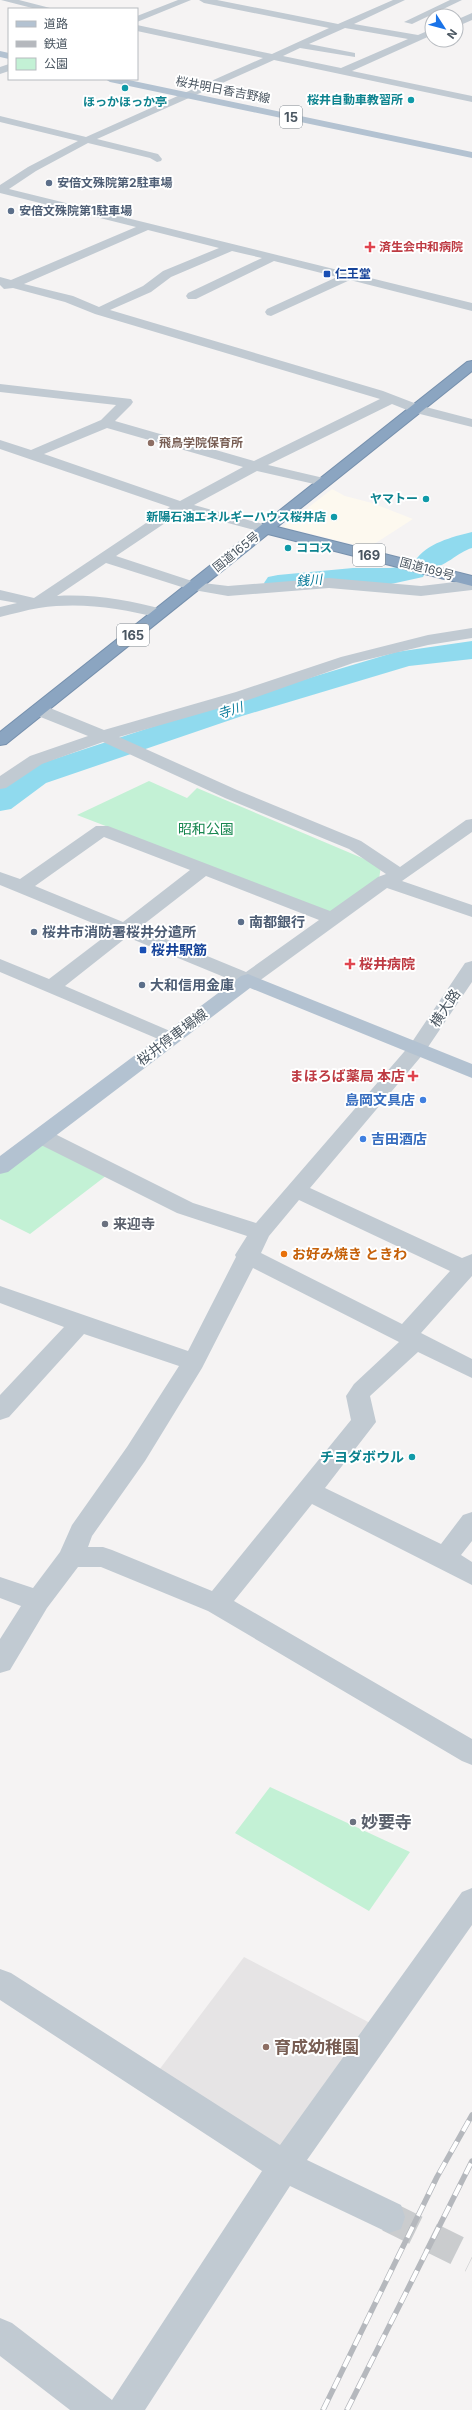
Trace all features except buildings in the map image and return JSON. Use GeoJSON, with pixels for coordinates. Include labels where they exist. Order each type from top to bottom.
{"type":"FeatureCollection","features":[{"type":"Feature","properties":{"kind":"highway","name":"国道165号"},"geometry":{"type":"LineString","coordinates":[[0,740],[472,365]]}},
{"type":"Feature","properties":{"kind":"highway","name":"国道169号"},"geometry":{"type":"LineString","coordinates":[[265,529],[472,581]]}},
{"type":"Feature","properties":{"kind":"main road","name":"桜井明日香吉野線"},"geometry":{"type":"LineString","coordinates":[[114,80],[183,96],[472,155]]}},
{"type":"Feature","properties":{"kind":"main road","name":"桜井停車場線"},"geometry":{"type":"LineString","coordinates":[[0,1167],[42,1137],[248,980]]}},
{"type":"Feature","properties":{"kind":"main road"},"geometry":{"type":"LineString","coordinates":[[248,980],[472,1072]]}},
{"type":"Feature","properties":{"kind":"street"},"geometry":{"type":"LineString","coordinates":[[6,0],[43,8]]}},
{"type":"Feature","properties":{"kind":"street"},"geometry":{"type":"LineString","coordinates":[[138,19],[186,0]]}},
{"type":"Feature","properties":{"kind":"street"},"geometry":{"type":"LineString","coordinates":[[204,0],[408,43]]}},
{"type":"Feature","properties":{"kind":"street"},"geometry":{"type":"LineString","coordinates":[[0,190],[32,169],[87,140],[400,0]]}},
{"type":"Feature","properties":{"kind":"street"},"geometry":{"type":"LineString","coordinates":[[441,8],[462,0]]}},
{"type":"Feature","properties":{"kind":"street"},"geometry":{"type":"LineString","coordinates":[[424,14],[406,21],[424,24]]}},
{"type":"Feature","properties":{"kind":"street"},"geometry":{"type":"LineString","coordinates":[[362,16],[386,19]]}},
{"type":"Feature","properties":{"kind":"street"},"geometry":{"type":"LineString","coordinates":[[464,20],[472,27]]}},
{"type":"Feature","properties":{"kind":"street"},"geometry":{"type":"LineString","coordinates":[[337,27],[421,38]]}},
{"type":"Feature","properties":{"kind":"street"},"geometry":{"type":"LineString","coordinates":[[138,28],[270,58],[472,99]]}},
{"type":"Feature","properties":{"kind":"street"},"geometry":{"type":"LineString","coordinates":[[321,35],[341,38]]}},
{"type":"Feature","properties":{"kind":"street"},"geometry":{"type":"LineString","coordinates":[[340,72],[424,36]]}},
{"type":"Feature","properties":{"kind":"street"},"geometry":{"type":"LineString","coordinates":[[298,45],[352,55]]}},
{"type":"Feature","properties":{"kind":"street"},"geometry":{"type":"LineString","coordinates":[[0,118],[154,156],[157,159]]}},
{"type":"Feature","properties":{"kind":"street"},"geometry":{"type":"LineString","coordinates":[[6,132],[24,124]]}},
{"type":"Feature","properties":{"kind":"street"},"geometry":{"type":"LineString","coordinates":[[0,190],[228,248],[349,276],[472,307]]}},
{"type":"Feature","properties":{"kind":"street"},"geometry":{"type":"LineString","coordinates":[[0,290],[146,227]]}},
{"type":"Feature","properties":{"kind":"street"},"geometry":{"type":"LineString","coordinates":[[99,311],[147,289],[167,274],[228,248]]}},
{"type":"Feature","properties":{"kind":"street"},"geometry":{"type":"LineString","coordinates":[[192,296],[272,258]]}},
{"type":"Feature","properties":{"kind":"street"},"geometry":{"type":"LineString","coordinates":[[271,312],[349,276]]}},
{"type":"Feature","properties":{"kind":"street"},"geometry":{"type":"LineString","coordinates":[[0,281],[69,299],[99,311],[391,399],[417,409],[472,423]]}},
{"type":"Feature","properties":{"kind":"street"},"geometry":{"type":"LineString","coordinates":[[0,388],[126,402],[106,423],[31,455]]}},
{"type":"Feature","properties":{"kind":"street"},"geometry":{"type":"LineString","coordinates":[[0,595],[37,603],[103,556],[181,506],[255,466],[391,399]]}},
{"type":"Feature","properties":{"kind":"street"},"geometry":{"type":"LineString","coordinates":[[106,423],[255,466],[323,482]]}},
{"type":"Feature","properties":{"kind":"street"},"geometry":{"type":"LineString","coordinates":[[0,444],[181,506],[265,529]]}},
{"type":"Feature","properties":{"kind":"street"},"geometry":{"type":"LineString","coordinates":[[103,556],[193,586],[228,590],[329,584],[421,591],[472,585]]}},
{"type":"Feature","properties":{"kind":"street"},"geometry":{"type":"LineString","coordinates":[[0,612],[37,603],[63,600],[132,605],[159,613]]}},
{"type":"Feature","properties":{"kind":"street"},"geometry":{"type":"LineString","coordinates":[[0,784],[36,760],[242,696],[346,660],[428,640],[472,633]]}},
{"type":"Feature","properties":{"kind":"street"},"geometry":{"type":"LineString","coordinates":[[39,710],[106,737],[231,794],[356,845],[392,878],[472,911]]}},
{"type":"Feature","properties":{"kind":"street"},"geometry":{"type":"LineString","coordinates":[[0,878],[248,980],[333,918],[472,824]]}},
{"type":"Feature","properties":{"kind":"street"},"geometry":{"type":"LineString","coordinates":[[21,887],[102,830],[333,918]]}},
{"type":"Feature","properties":{"kind":"street"},"geometry":{"type":"LineString","coordinates":[[51,987],[123,929],[204,868]]}},
{"type":"Feature","properties":{"kind":"street"},"geometry":{"type":"LineString","coordinates":[[0,965],[170,1038]]}},
{"type":"Feature","properties":{"kind":"street","name":"横大路"},"geometry":{"type":"LineString","coordinates":[[0,1662],[38,1601],[71,1557],[81,1532],[136,1454],[194,1362],[246,1255],[260,1232],[417,1049],[472,967]]}},
{"type":"Feature","properties":{"kind":"street"},"geometry":{"type":"LineString","coordinates":[[42,1137],[185,1208],[260,1232]]}},
{"type":"Feature","properties":{"kind":"street"},"geometry":{"type":"LineString","coordinates":[[217,1604],[364,1422],[358,1396],[362,1390],[411,1337],[469,1265],[296,1190]]}},
{"type":"Feature","properties":{"kind":"street"},"geometry":{"type":"LineString","coordinates":[[246,1255],[472,1369]]}},
{"type":"Feature","properties":{"kind":"street"},"geometry":{"type":"LineString","coordinates":[[0,1294],[80,1324],[194,1362]]}},
{"type":"Feature","properties":{"kind":"street"},"geometry":{"type":"LineString","coordinates":[[0,1411],[80,1324]]}},
{"type":"Feature","properties":{"kind":"street"},"geometry":{"type":"LineString","coordinates":[[308,1491],[445,1558],[472,1575]]}},
{"type":"Feature","properties":{"kind":"street"},"geometry":{"type":"LineString","coordinates":[[445,1558],[472,1522]]}},
{"type":"Feature","properties":{"kind":"street"},"geometry":{"type":"LineString","coordinates":[[71,1557],[103,1557],[217,1604],[472,1753]]}},
{"type":"Feature","properties":{"kind":"street"},"geometry":{"type":"LineString","coordinates":[[0,1587],[38,1601]]}},
{"type":"Feature","properties":{"kind":"street"},"geometry":{"type":"LineString","coordinates":[[125,2410],[284,2166],[472,1901]]}},
{"type":"Feature","properties":{"kind":"street"},"geometry":{"type":"LineString","coordinates":[[0,1983],[284,2166],[389,2217]]}},
{"type":"Feature","properties":{"kind":"street"},"geometry":{"type":"LineString","coordinates":[[0,2336],[98,2410]]}},
{"type":"Feature","properties":{"kind":"shaded area","name":"新陽石油エネルギーハウス桜井店"},"geometry":{"type":"Polygon","coordinates":[[[332,489],[345,496],[372,503],[413,519],[368,548],[283,527],[332,489]]]}},
{"type":"Feature","properties":{"kind":"shaded area","name":"育成幼稚園"},"geometry":{"type":"Polygon","coordinates":[[[244,1957],[372,2024],[283,2153],[159,2070],[244,1957]]]}},
{"type":"Feature","properties":{"kind":"green space","name":"昭和公園"},"geometry":{"type":"Polygon","coordinates":[[[149,781],[187,798],[197,788],[381,866],[379,879],[330,912],[77,815],[149,781]]]}},
{"type":"Feature","properties":{"kind":"green space"},"geometry":{"type":"Polygon","coordinates":[[[42,1144],[111,1172],[30,1234],[0,1219],[0,1174],[42,1144]]]}},
{"type":"Feature","properties":{"kind":"green space"},"geometry":{"type":"Polygon","coordinates":[[[270,1787],[410,1852],[369,1911],[235,1833],[270,1787]]]}},
{"type":"Feature","properties":{"kind":"waterway","name":"銭川"},"geometry":{"type":"LineString","coordinates":[[428,561],[456,544],[472,540]]}},
{"type":"Feature","properties":{"kind":"waterway","name":"銭川"},"geometry":{"type":"LineString","coordinates":[[278,583],[353,576],[391,576],[413,571]]}},
{"type":"Feature","properties":{"kind":"waterway","name":"寺川"},"geometry":{"type":"LineString","coordinates":[[0,802],[35,776],[232,710],[406,658],[472,650]]}},
{"type":"Feature","properties":{"kind":"tunnel"},"geometry":{"type":"LineString","coordinates":[[389,2217],[472,2258]]}},
{"type":"Feature","properties":{"kind":"railway"},"geometry":{"type":"LineString","coordinates":[[323,2410],[437,2177],[472,2115]]}},
{"type":"Feature","properties":{"kind":"railway"},"geometry":{"type":"LineString","coordinates":[[347,2410],[472,2161]]}},
{"type":"Feature","properties":{"kind":"place","name":"ほっかほっか亭"},"geometry":{"type":"Point","coordinates":[125,88]}},
{"type":"Feature","properties":{"kind":"place","name":"桜井自動車教習所"},"geometry":{"type":"Point","coordinates":[411,100]}},
{"type":"Feature","properties":{"kind":"place","name":"安倍文殊院第2駐車場"},"geometry":{"type":"Point","coordinates":[49,183]}},
{"type":"Feature","properties":{"kind":"place","name":"安倍文殊院第1駐車場"},"geometry":{"type":"Point","coordinates":[11,211]}},
{"type":"Feature","properties":{"kind":"place","name":"済生会中和病院"},"geometry":{"type":"Point","coordinates":[370,247]}},
{"type":"Feature","properties":{"kind":"place","name":"仁王堂"},"geometry":{"type":"Point","coordinates":[327,274]}},
{"type":"Feature","properties":{"kind":"place","name":"飛鳥学院保育所"},"geometry":{"type":"Point","coordinates":[151,443]}},
{"type":"Feature","properties":{"kind":"place","name":"ヤマトー"},"geometry":{"type":"Point","coordinates":[426,499]}},
{"type":"Feature","properties":{"kind":"place","name":"新陽石油エネルギーハウス桜井店"},"geometry":{"type":"Point","coordinates":[334,517]}},
{"type":"Feature","properties":{"kind":"place","name":"ココス"},"geometry":{"type":"Point","coordinates":[288,548]}},
{"type":"Feature","properties":{"kind":"place","name":"南都銀行"},"geometry":{"type":"Point","coordinates":[241,922]}},
{"type":"Feature","properties":{"kind":"place","name":"桜井市消防署桜井分遣所"},"geometry":{"type":"Point","coordinates":[34,932]}},
{"type":"Feature","properties":{"kind":"place","name":"桜井駅筋"},"geometry":{"type":"Point","coordinates":[143,950]}},
{"type":"Feature","properties":{"kind":"place","name":"桜井病院"},"geometry":{"type":"Point","coordinates":[350,964]}},
{"type":"Feature","properties":{"kind":"place","name":"大和信用金庫"},"geometry":{"type":"Point","coordinates":[142,985]}},
{"type":"Feature","properties":{"kind":"place","name":"まほろば薬局 本店"},"geometry":{"type":"Point","coordinates":[413,1076]}},
{"type":"Feature","properties":{"kind":"place","name":"島岡文具店"},"geometry":{"type":"Point","coordinates":[423,1100]}},
{"type":"Feature","properties":{"kind":"place","name":"吉田酒店"},"geometry":{"type":"Point","coordinates":[363,1139]}},
{"type":"Feature","properties":{"kind":"place","name":"来迎寺"},"geometry":{"type":"Point","coordinates":[105,1224]}},
{"type":"Feature","properties":{"kind":"place","name":"お好み焼き ときわ"},"geometry":{"type":"Point","coordinates":[284,1254]}},
{"type":"Feature","properties":{"kind":"place","name":"チヨダボウル"},"geometry":{"type":"Point","coordinates":[412,1457]}},
{"type":"Feature","properties":{"kind":"place","name":"妙要寺"},"geometry":{"type":"Point","coordinates":[353,1822]}},
{"type":"Feature","properties":{"kind":"place","name":"育成幼稚園"},"geometry":{"type":"Point","coordinates":[266,2047]}}]}
